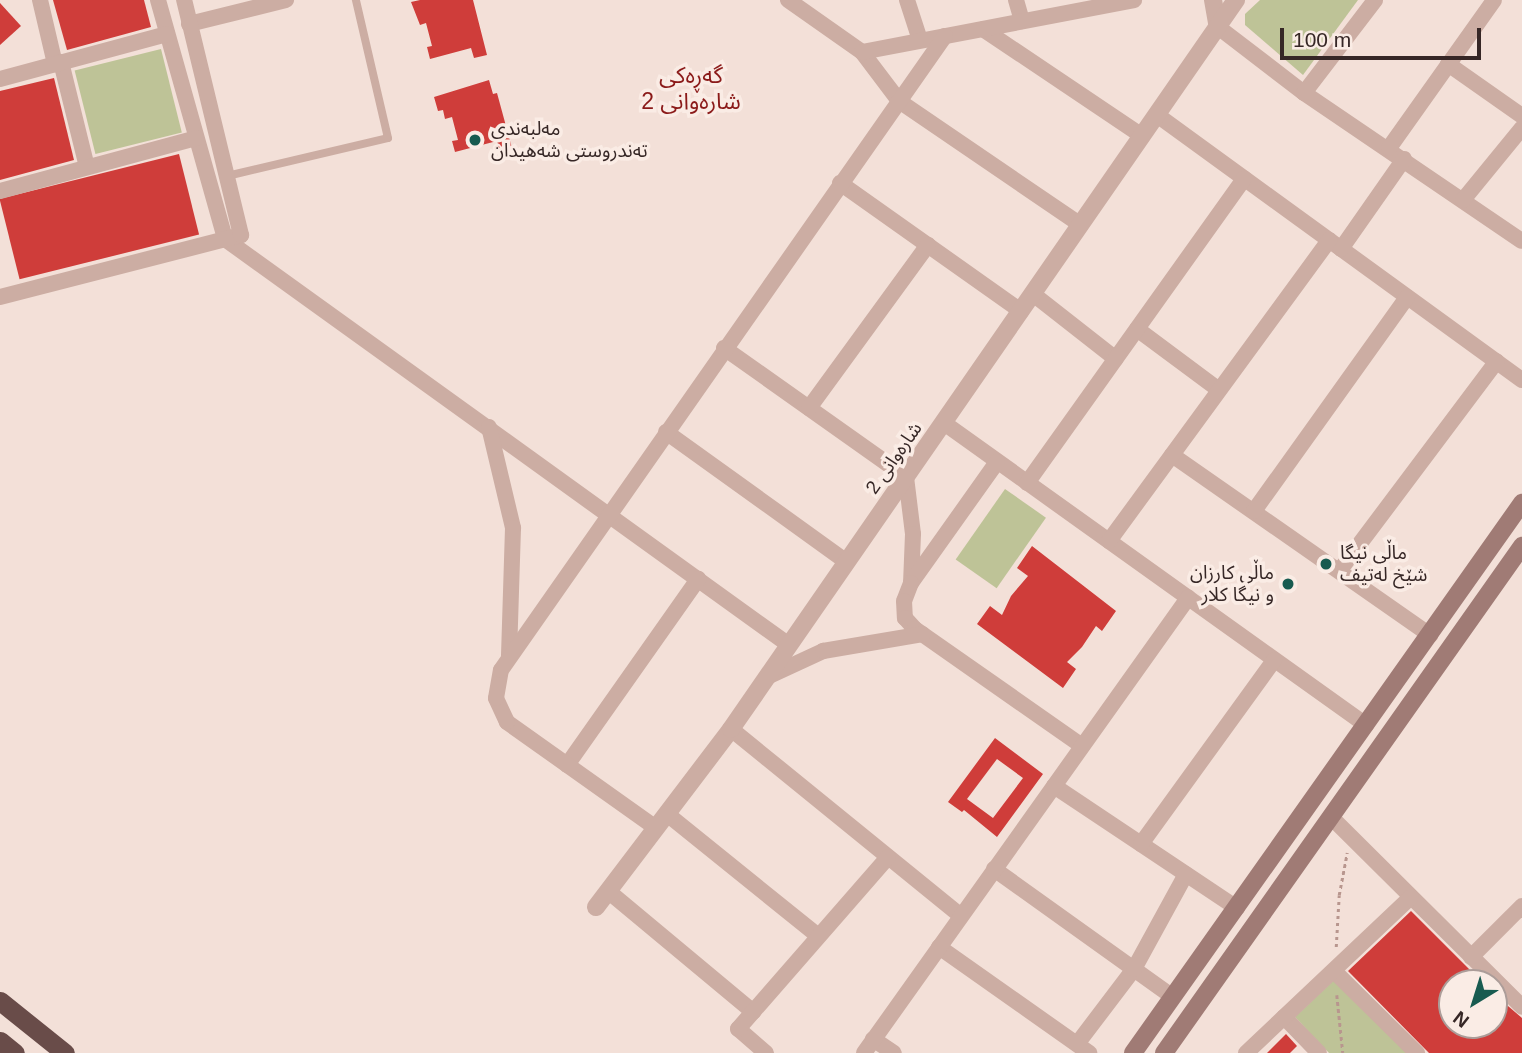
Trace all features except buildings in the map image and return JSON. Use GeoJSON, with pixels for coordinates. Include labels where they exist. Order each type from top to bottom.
{"type":"FeatureCollection","features":[{"type":"Feature","properties":{"kind":"highway"},"geometry":{"type":"LineString","coordinates":[[0,1001],[65,1053]]}},
{"type":"Feature","properties":{"kind":"highway"},"geometry":{"type":"LineString","coordinates":[[0,1041],[15,1053]]}},
{"type":"Feature","properties":{"kind":"main road"},"geometry":{"type":"LineString","coordinates":[[1133,1053],[1522,503]]}},
{"type":"Feature","properties":{"kind":"main road"},"geometry":{"type":"LineString","coordinates":[[1169,1051],[1522,546]]}},
{"type":"Feature","properties":{"kind":"main road"},"geometry":{"type":"LineString","coordinates":[[1427,638],[1430,655],[1444,657]]}},
{"type":"Feature","properties":{"kind":"main road"},"geometry":{"type":"LineString","coordinates":[[1396,683],[1412,686],[1416,697]]}},
{"type":"Feature","properties":{"kind":"street"},"geometry":{"type":"LineString","coordinates":[[40,0],[87,167]]}},
{"type":"Feature","properties":{"kind":"street"},"geometry":{"type":"LineString","coordinates":[[158,0],[225,239],[789,645]]}},
{"type":"Feature","properties":{"kind":"street"},"geometry":{"type":"LineString","coordinates":[[0,297],[242,235],[184,0]]}},
{"type":"Feature","properties":{"kind":"street"},"geometry":{"type":"LineString","coordinates":[[189,24],[285,0]]}},
{"type":"Feature","properties":{"kind":"street"},"geometry":{"type":"LineString","coordinates":[[789,0],[862,52],[898,101],[1080,225]]}},
{"type":"Feature","properties":{"kind":"street"},"geometry":{"type":"LineString","coordinates":[[907,0],[920,40]]}},
{"type":"Feature","properties":{"kind":"street"},"geometry":{"type":"LineString","coordinates":[[1016,0],[1022,21]]}},
{"type":"Feature","properties":{"kind":"street"},"geometry":{"type":"LineString","coordinates":[[862,52],[1134,0]]}},
{"type":"Feature","properties":{"kind":"street"},"geometry":{"type":"LineString","coordinates":[[1213,0],[1218,27],[1304,93],[1389,148],[1522,241]]}},
{"type":"Feature","properties":{"kind":"street","name":"شارەوانی 2"},"geometry":{"type":"LineString","coordinates":[[596,907],[731,729],[1236,0]]}},
{"type":"Feature","properties":{"kind":"street"},"geometry":{"type":"LineString","coordinates":[[1304,93],[1375,0]]}},
{"type":"Feature","properties":{"kind":"street"},"geometry":{"type":"LineString","coordinates":[[1389,148],[1493,0]]}},
{"type":"Feature","properties":{"kind":"street"},"geometry":{"type":"LineString","coordinates":[[983,29],[1142,136]]}},
{"type":"Feature","properties":{"kind":"street"},"geometry":{"type":"LineString","coordinates":[[0,79],[167,34]]}},
{"type":"Feature","properties":{"kind":"street"},"geometry":{"type":"LineString","coordinates":[[656,828],[507,722],[496,698],[501,670],[945,36]]}},
{"type":"Feature","properties":{"kind":"street"},"geometry":{"type":"LineString","coordinates":[[1448,64],[1522,116]]}},
{"type":"Feature","properties":{"kind":"street"},"geometry":{"type":"LineString","coordinates":[[1157,115],[1522,380]]}},
{"type":"Feature","properties":{"kind":"street"},"geometry":{"type":"LineString","coordinates":[[1463,200],[1522,128]]}},
{"type":"Feature","properties":{"kind":"street"},"geometry":{"type":"LineString","coordinates":[[0,191],[196,138]]}},
{"type":"Feature","properties":{"kind":"street"},"geometry":{"type":"LineString","coordinates":[[1109,541],[1219,390],[1404,159]]}},
{"type":"Feature","properties":{"kind":"street"},"geometry":{"type":"LineString","coordinates":[[1027,483],[1244,179]]}},
{"type":"Feature","properties":{"kind":"street"},"geometry":{"type":"LineString","coordinates":[[840,183],[1021,311]]}},
{"type":"Feature","properties":{"kind":"street"},"geometry":{"type":"LineString","coordinates":[[808,408],[928,245]]}},
{"type":"Feature","properties":{"kind":"street"},"geometry":{"type":"LineString","coordinates":[[1033,294],[1116,359]]}},
{"type":"Feature","properties":{"kind":"street"},"geometry":{"type":"LineString","coordinates":[[1254,511],[1407,297]]}},
{"type":"Feature","properties":{"kind":"street"},"geometry":{"type":"LineString","coordinates":[[1137,329],[1219,390]]}},
{"type":"Feature","properties":{"kind":"street"},"geometry":{"type":"LineString","coordinates":[[724,348],[906,477],[912,534],[911,583]]}},
{"type":"Feature","properties":{"kind":"street"},"geometry":{"type":"LineString","coordinates":[[1340,570],[1497,361]]}},
{"type":"Feature","properties":{"kind":"street"},"geometry":{"type":"LineString","coordinates":[[944,423],[1366,725]]}},
{"type":"Feature","properties":{"kind":"street"},"geometry":{"type":"LineString","coordinates":[[489,428],[513,528],[509,658]]}},
{"type":"Feature","properties":{"kind":"street"},"geometry":{"type":"LineString","coordinates":[[666,432],[847,562]]}},
{"type":"Feature","properties":{"kind":"street"},"geometry":{"type":"LineString","coordinates":[[1172,455],[1340,570],[1427,638]]}},
{"type":"Feature","properties":{"kind":"street"},"geometry":{"type":"LineString","coordinates":[[997,462],[911,583],[904,601],[905,618],[923,635],[1082,746]]}},
{"type":"Feature","properties":{"kind":"street"},"geometry":{"type":"LineString","coordinates":[[566,765],[698,579]]}},
{"type":"Feature","properties":{"kind":"street"},"geometry":{"type":"LineString","coordinates":[[894,1053],[869,1046],[1188,598]]}},
{"type":"Feature","properties":{"kind":"street"},"geometry":{"type":"LineString","coordinates":[[767,677],[823,651],[923,635]]}},
{"type":"Feature","properties":{"kind":"street"},"geometry":{"type":"LineString","coordinates":[[1141,844],[1274,660]]}},
{"type":"Feature","properties":{"kind":"street"},"geometry":{"type":"LineString","coordinates":[[731,729],[961,916]]}},
{"type":"Feature","properties":{"kind":"street"},"geometry":{"type":"LineString","coordinates":[[1054,786],[1237,908]]}},
{"type":"Feature","properties":{"kind":"street"},"geometry":{"type":"LineString","coordinates":[[667,814],[818,936]]}},
{"type":"Feature","properties":{"kind":"street"},"geometry":{"type":"LineString","coordinates":[[1332,818],[1522,1007]]}},
{"type":"Feature","properties":{"kind":"street"},"geometry":{"type":"LineString","coordinates":[[766,1053],[738,1028],[888,856]]}},
{"type":"Feature","properties":{"kind":"street"},"geometry":{"type":"LineString","coordinates":[[994,869],[1173,997]]}},
{"type":"Feature","properties":{"kind":"street"},"geometry":{"type":"LineString","coordinates":[[939,947],[1083,1049],[1134,969],[1186,874]]}},
{"type":"Feature","properties":{"kind":"street"},"geometry":{"type":"LineString","coordinates":[[608,891],[753,1012]]}},
{"type":"Feature","properties":{"kind":"street"},"geometry":{"type":"LineString","coordinates":[[1246,1053],[1411,897]]}},
{"type":"Feature","properties":{"kind":"street"},"geometry":{"type":"LineString","coordinates":[[1471,957],[1522,906]]}},
{"type":"Feature","properties":{"kind":"street"},"geometry":{"type":"LineString","coordinates":[[1334,971],[1417,1053]]}},
{"type":"Feature","properties":{"kind":"street"},"geometry":{"type":"LineString","coordinates":[[1284,1017],[1319,1053]]}},
{"type":"Feature","properties":{"kind":"lane"},"geometry":{"type":"LineString","coordinates":[[227,176],[388,138],[356,0]]}},
{"type":"Feature","properties":{"kind":"path"},"geometry":{"type":"LineString","coordinates":[[1343,1053],[1334,971],[1345,856],[1357,843]]}},
{"type":"Feature","properties":{"kind":"green space"},"geometry":{"type":"Polygon","coordinates":[[[1260,0],[1358,0],[1303,75],[1245,25],[1245,14],[1260,0]]]}},
{"type":"Feature","properties":{"kind":"green space"},"geometry":{"type":"Polygon","coordinates":[[[161,49],[182,132],[95,154],[75,71],[161,49]]]}},
{"type":"Feature","properties":{"kind":"green space"},"geometry":{"type":"Polygon","coordinates":[[[1005,489],[1046,518],[997,588],[956,559],[1005,489]]]}},
{"type":"Feature","properties":{"kind":"green space"},"geometry":{"type":"Polygon","coordinates":[[[1337,977],[1420,1053],[1329,1053],[1295,1017],[1337,977]]]}},
{"type":"Feature","properties":{"kind":"place","name":"مەلبەندی تەندروستی شەهیدان"},"geometry":{"type":"Point","coordinates":[475,140]}},
{"type":"Feature","properties":{"kind":"place","name":"ماڵی نیگا شێخ لەتیف"},"geometry":{"type":"Point","coordinates":[1326,564]}},
{"type":"Feature","properties":{"kind":"place","name":"ماڵی کارزان و نیگا کلار"},"geometry":{"type":"Point","coordinates":[1288,584]}},
{"type":"Feature","properties":{"kind":"district","name":"گەڕەکی شارەوانی 2"},"geometry":{"type":"Point","coordinates":[691,88]}}]}
